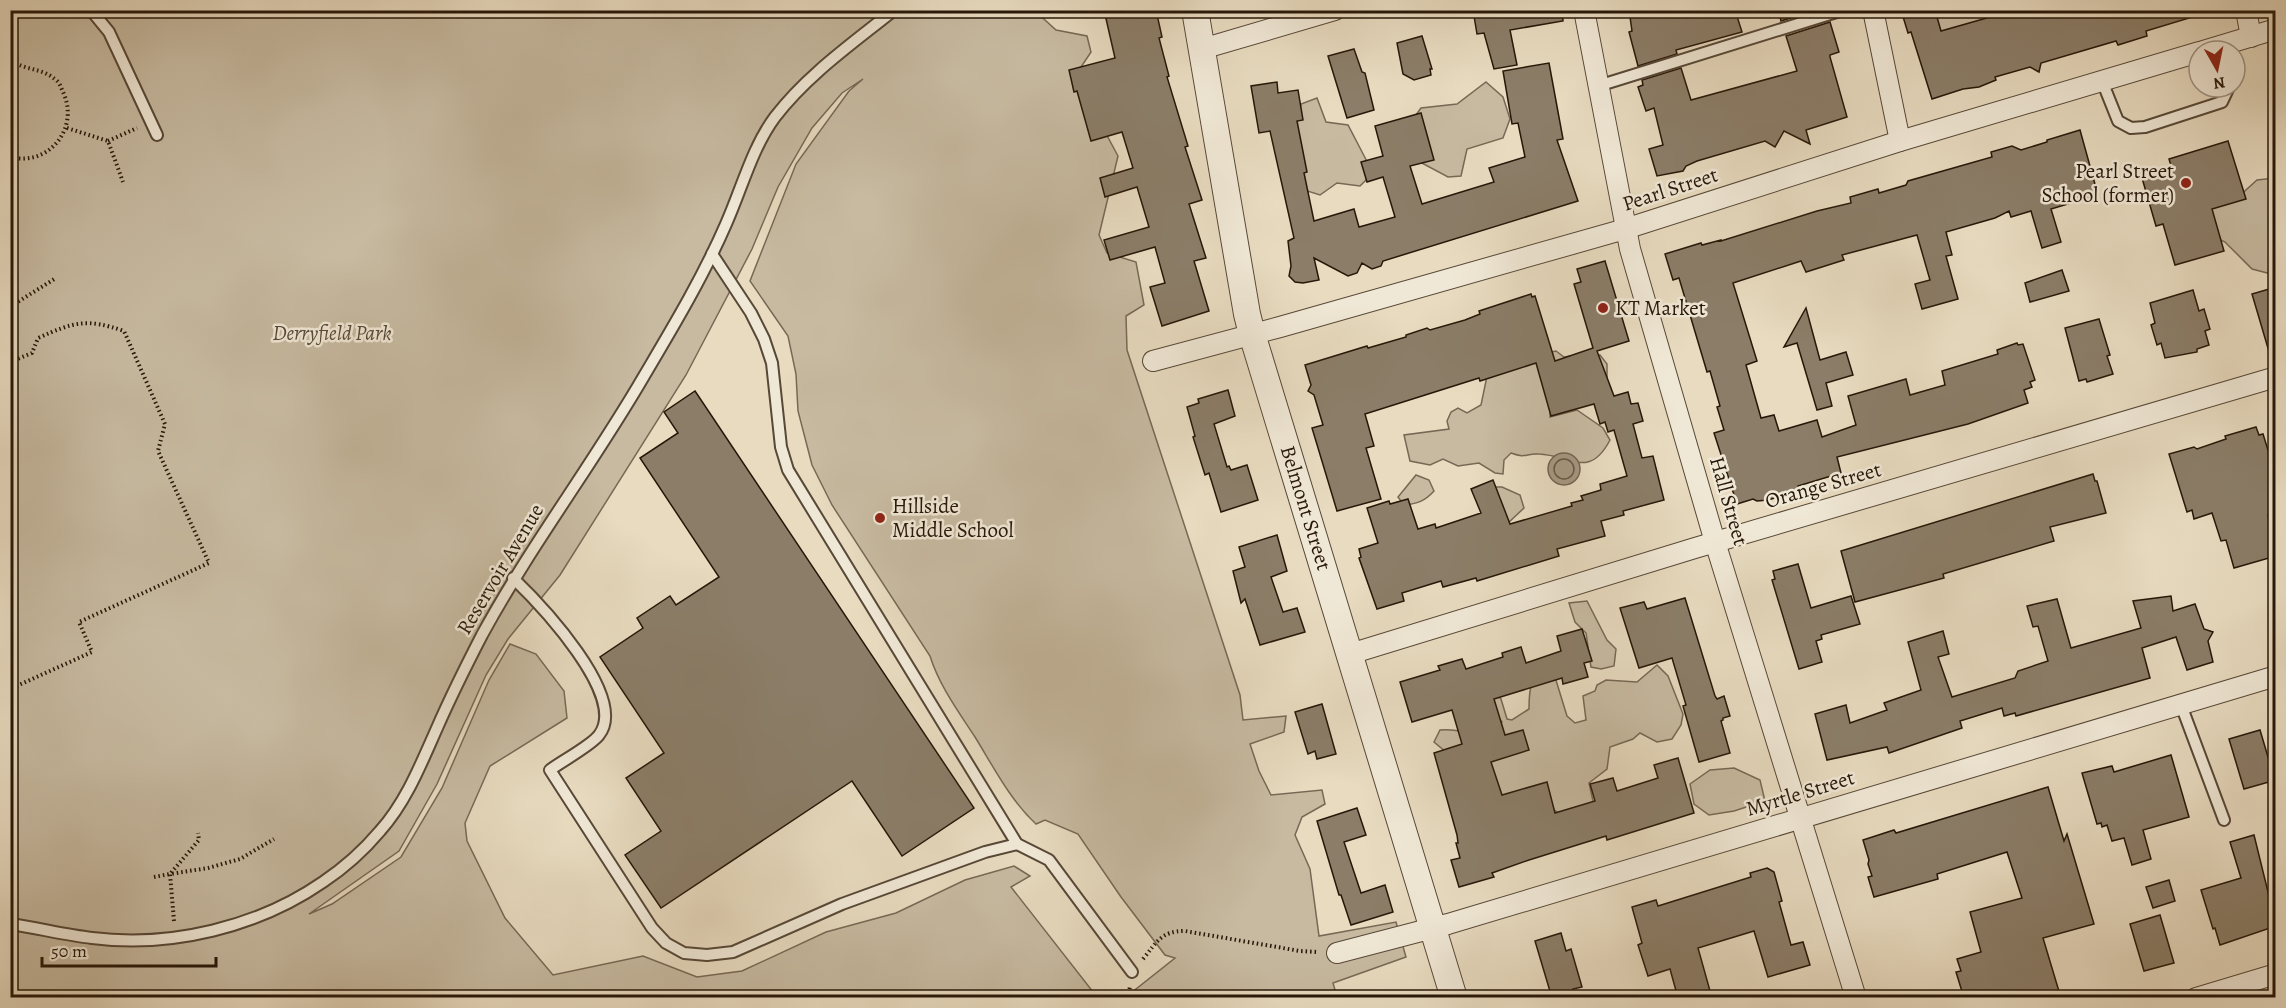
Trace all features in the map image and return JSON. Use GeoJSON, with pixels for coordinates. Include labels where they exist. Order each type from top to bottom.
{"type":"FeatureCollection","features":[{"type":"Feature","properties":{"kind":"street","name":"Belmont Street"},"geometry":{"type":"LineString","coordinates":[[1195,10],[1247,315],[1454,998]]}},
{"type":"Feature","properties":{"kind":"street"},"geometry":{"type":"LineString","coordinates":[[1202,50],[1335,10]]}},
{"type":"Feature","properties":{"kind":"street","name":"Hall Street"},"geometry":{"type":"LineString","coordinates":[[1584,10],[1625,229],[1715,542],[1856,998]]}},
{"type":"Feature","properties":{"kind":"street"},"geometry":{"type":"LineString","coordinates":[[1873,10],[1900,141]]}},
{"type":"Feature","properties":{"kind":"street"},"geometry":{"type":"LineString","coordinates":[[2246,10],[2251,37]]}},
{"type":"Feature","properties":{"kind":"street","name":"Pearl Street"},"geometry":{"type":"LineString","coordinates":[[2246,39],[2276,29]]}},
{"type":"Feature","properties":{"kind":"street","name":"Pearl Street"},"geometry":{"type":"LineString","coordinates":[[1153,361],[1625,229],[1900,141],[2187,56]]}},
{"type":"Feature","properties":{"kind":"street","name":"Orange Street"},"geometry":{"type":"LineString","coordinates":[[1350,654],[1715,542],[2276,378]]}},
{"type":"Feature","properties":{"kind":"street","name":"Myrtle Street"},"geometry":{"type":"LineString","coordinates":[[1337,953],[1448,924],[2276,676]]}},
{"type":"Feature","properties":{"kind":"street"},"geometry":{"type":"LineString","coordinates":[[2196,998],[2276,974]]}},
{"type":"Feature","properties":{"kind":"lane"},"geometry":{"type":"LineString","coordinates":[[91,10],[109,32],[157,135]]}},
{"type":"Feature","properties":{"kind":"lane","name":"Reservoir Avenue"},"geometry":{"type":"LineString","coordinates":[[10,924],[93,938],[139,941],[175,938],[234,925],[283,906],[324,882],[359,854],[382,830],[401,802],[459,677],[513,578],[638,387],[712,254],[758,145],[773,119],[792,96],[894,10]]}},
{"type":"Feature","properties":{"kind":"lane"},"geometry":{"type":"LineString","coordinates":[[1598,86],[1843,10]]}},
{"type":"Feature","properties":{"kind":"lane"},"geometry":{"type":"LineString","coordinates":[[2102,81],[2118,121],[2131,128],[2145,127],[2222,102],[2223,99]]}},
{"type":"Feature","properties":{"kind":"lane"},"geometry":{"type":"LineString","coordinates":[[712,254],[751,313],[764,339],[772,363],[781,447],[788,470],[1017,844],[1049,860],[1132,972]]}},
{"type":"Feature","properties":{"kind":"lane"},"geometry":{"type":"LineString","coordinates":[[513,578],[563,631],[586,665],[603,701],[607,720],[599,736],[550,770],[652,928],[666,943],[684,953],[707,955],[733,952],[842,904],[985,852],[1017,844]]}},
{"type":"Feature","properties":{"kind":"lane"},"geometry":{"type":"LineString","coordinates":[[2181,705],[2224,820]]}},
{"type":"Feature","properties":{"kind":"path"},"geometry":{"type":"LineString","coordinates":[[10,39],[14,53],[11,61],[20,67],[35,68],[58,81],[68,102],[67,128],[61,138],[43,155],[21,160],[10,157]]}},
{"type":"Feature","properties":{"kind":"path"},"geometry":{"type":"LineString","coordinates":[[67,128],[108,141],[151,123]]}},
{"type":"Feature","properties":{"kind":"path"},"geometry":{"type":"LineString","coordinates":[[108,141],[123,182]]}},
{"type":"Feature","properties":{"kind":"path"},"geometry":{"type":"LineString","coordinates":[[10,317],[16,303],[56,278]]}},
{"type":"Feature","properties":{"kind":"path"},"geometry":{"type":"LineString","coordinates":[[10,296],[16,303]]}},
{"type":"Feature","properties":{"kind":"path"},"geometry":{"type":"LineString","coordinates":[[10,362],[32,353],[38,338],[70,324],[99,322],[124,331],[165,424],[158,451],[209,563],[79,622],[92,652],[10,689]]}},
{"type":"Feature","properties":{"kind":"path"},"geometry":{"type":"LineString","coordinates":[[175,938],[170,874],[199,840],[198,833]]}},
{"type":"Feature","properties":{"kind":"path"},"geometry":{"type":"LineString","coordinates":[[154,876],[208,868],[240,859],[274,839]]}},
{"type":"Feature","properties":{"kind":"path"},"geometry":{"type":"LineString","coordinates":[[1132,972],[1162,935],[1172,931],[1185,931],[1300,951],[1337,953]]}},
{"type":"Feature","properties":{"kind":"green space","name":"Derryfield Park"},"geometry":{"type":"Polygon","coordinates":[[[1034,10],[1056,30],[1087,36],[1091,52],[1075,76],[1118,156],[1099,235],[1107,253],[1136,262],[1144,305],[1126,316],[1127,350],[1240,695],[1243,720],[1286,716],[1284,732],[1250,744],[1259,771],[1271,795],[1322,790],[1325,804],[1302,817],[1295,835],[1310,869],[1319,936],[1396,922],[1406,957],[1333,983],[1337,997],[1126,997],[1175,958],[1165,955],[1121,897],[1078,834],[1045,820],[1036,824],[1002,782],[938,677],[930,656],[832,505],[812,465],[798,411],[796,374],[788,336],[750,281],[796,164],[849,91],[863,79],[842,93],[812,128],[778,187],[752,249],[686,375],[560,575],[508,639],[486,675],[437,784],[399,851],[309,914],[332,904],[401,857],[442,788],[489,680],[510,644],[536,654],[564,691],[567,718],[490,766],[465,823],[467,841],[505,918],[553,975],[643,956],[697,977],[742,971],[826,932],[896,913],[965,880],[1014,866],[1030,876],[1011,887],[1097,997],[11,997],[11,11],[1034,10]]]}},
{"type":"Feature","properties":{"kind":"green space"},"geometry":{"type":"Polygon","coordinates":[[[1931,11],[1999,11],[1990,23],[1947,41],[1937,28],[1931,11]]]}},
{"type":"Feature","properties":{"kind":"green space"},"geometry":{"type":"Polygon","coordinates":[[[1486,82],[1503,97],[1510,119],[1503,138],[1467,149],[1461,176],[1448,177],[1418,161],[1410,123],[1421,108],[1457,104],[1486,82]]]}},
{"type":"Feature","properties":{"kind":"green space"},"geometry":{"type":"Polygon","coordinates":[[[1317,98],[1326,122],[1348,125],[1373,173],[1360,186],[1337,183],[1320,195],[1304,190],[1289,161],[1301,104],[1317,98]]]}},
{"type":"Feature","properties":{"kind":"green space"},"geometry":{"type":"Polygon","coordinates":[[[2275,178],[2275,275],[2252,269],[2225,242],[2186,223],[2190,203],[2237,198],[2257,180],[2275,178]]]}},
{"type":"Feature","properties":{"kind":"green space"},"geometry":{"type":"Polygon","coordinates":[[[1556,351],[1564,357],[1584,354],[1600,355],[1607,364],[1607,377],[1588,386],[1551,397],[1550,417],[1577,410],[1603,428],[1610,440],[1594,459],[1578,462],[1550,455],[1520,456],[1511,453],[1504,460],[1503,474],[1495,473],[1479,463],[1458,466],[1443,459],[1430,465],[1410,461],[1404,435],[1449,429],[1447,421],[1451,412],[1458,408],[1467,413],[1481,405],[1486,381],[1485,366],[1556,351]]]}},
{"type":"Feature","properties":{"kind":"green space"},"geometry":{"type":"Polygon","coordinates":[[[1416,475],[1429,480],[1434,491],[1420,501],[1404,505],[1398,497],[1416,475]]]}},
{"type":"Feature","properties":{"kind":"green space"},"geometry":{"type":"Polygon","coordinates":[[[1489,487],[1502,487],[1520,495],[1524,508],[1508,523],[1489,487]]]}},
{"type":"Feature","properties":{"kind":"green space"},"geometry":{"type":"Polygon","coordinates":[[[1587,601],[1607,640],[1616,649],[1614,666],[1601,669],[1591,667],[1586,633],[1575,622],[1569,603],[1587,601]]]}},
{"type":"Feature","properties":{"kind":"green space"},"geometry":{"type":"Polygon","coordinates":[[[1551,664],[1567,716],[1575,723],[1586,720],[1583,696],[1595,691],[1597,685],[1606,680],[1637,682],[1657,665],[1668,676],[1683,714],[1681,725],[1672,739],[1657,742],[1640,733],[1633,739],[1610,747],[1607,769],[1589,783],[1593,801],[1582,811],[1571,816],[1557,812],[1546,804],[1529,821],[1434,742],[1440,730],[1479,733],[1486,732],[1502,722],[1492,711],[1484,682],[1501,699],[1507,719],[1512,720],[1529,709],[1532,683],[1551,664]]]}},
{"type":"Feature","properties":{"kind":"green space"},"geometry":{"type":"Polygon","coordinates":[[[1734,768],[1760,780],[1765,801],[1734,811],[1709,815],[1694,804],[1690,784],[1710,770],[1734,768]]]}},
{"type":"Feature","properties":{"kind":"water"},"geometry":{"type":"Polygon","coordinates":[[[1564,453],[1576,457],[1580,469],[1576,481],[1564,485],[1552,481],[1548,469],[1552,457],[1564,453]]]}},
{"type":"Feature","properties":{"kind":"building"},"geometry":{"type":"Polygon","coordinates":[[[1104,10],[1156,10],[1162,37],[1159,38],[1169,76],[1167,77],[1188,146],[1185,147],[1202,200],[1189,204],[1206,258],[1194,261],[1209,311],[1162,326],[1150,287],[1165,283],[1155,247],[1110,260],[1104,240],[1149,227],[1137,187],[1105,197],[1100,178],[1133,168],[1122,132],[1091,141],[1069,70],[1115,58],[1104,10]]]}},
{"type":"Feature","properties":{"kind":"building"},"geometry":{"type":"Polygon","coordinates":[[[1473,10],[1562,10],[1563,21],[1510,30],[1517,65],[1494,69],[1484,33],[1477,34],[1473,10]]]}},
{"type":"Feature","properties":{"kind":"building"},"geometry":{"type":"Polygon","coordinates":[[[1629,10],[1735,10],[1742,32],[1676,50],[1677,54],[1638,66],[1629,32],[1632,31],[1629,10]]]}},
{"type":"Feature","properties":{"kind":"building"},"geometry":{"type":"Polygon","coordinates":[[[1778,10],[1816,10],[1781,21],[1778,10]]]}},
{"type":"Feature","properties":{"kind":"building"},"geometry":{"type":"Polygon","coordinates":[[[1901,10],[1935,10],[1941,31],[2001,14],[2001,10],[2198,10],[2199,15],[2146,31],[2147,36],[2118,45],[2116,41],[2041,63],[2039,72],[2030,67],[1995,77],[1996,80],[1979,87],[1963,89],[1932,99],[1911,32],[1908,33],[1901,10]]]}},
{"type":"Feature","properties":{"kind":"building"},"geometry":{"type":"Polygon","coordinates":[[[1830,22],[1839,52],[1830,57],[1847,117],[1806,130],[1810,144],[1784,131],[1775,147],[1765,141],[1697,161],[1686,166],[1683,171],[1657,176],[1649,149],[1663,145],[1654,108],[1646,111],[1638,87],[1643,85],[1642,80],[1681,68],[1691,100],[1797,71],[1786,36],[1830,22]]]}},
{"type":"Feature","properties":{"kind":"building"},"geometry":{"type":"Polygon","coordinates":[[[1422,36],[1432,69],[1430,69],[1431,75],[1414,80],[1403,74],[1397,43],[1422,36]]]}},
{"type":"Feature","properties":{"kind":"building"},"geometry":{"type":"Polygon","coordinates":[[[1354,49],[1362,72],[1365,73],[1374,110],[1347,118],[1328,56],[1354,49]]]}},
{"type":"Feature","properties":{"kind":"building"},"geometry":{"type":"Polygon","coordinates":[[[1549,63],[1563,139],[1557,140],[1578,201],[1383,261],[1381,266],[1372,269],[1362,263],[1357,273],[1348,276],[1314,258],[1319,280],[1295,282],[1289,276],[1291,266],[1288,241],[1294,238],[1270,131],[1259,133],[1251,86],[1277,82],[1278,93],[1298,90],[1303,120],[1297,121],[1307,172],[1304,173],[1314,221],[1354,209],[1359,227],[1395,217],[1383,177],[1367,182],[1361,162],[1383,156],[1375,126],[1421,113],[1434,160],[1410,166],[1422,204],[1494,182],[1489,168],[1525,157],[1518,123],[1512,124],[1503,71],[1549,63]]]}},
{"type":"Feature","properties":{"kind":"building"},"geometry":{"type":"Polygon","coordinates":[[[2080,130],[2098,195],[2051,209],[2061,242],[2042,248],[2031,211],[2011,217],[2009,211],[1995,218],[1946,232],[1952,255],[1946,256],[1958,299],[1922,309],[1915,284],[1930,280],[1917,235],[1842,255],[1844,260],[1806,272],[1801,261],[1733,283],[1757,361],[1746,365],[1761,418],[1774,415],[1779,431],[1817,420],[1822,437],[1856,425],[1848,396],[1906,379],[1910,395],[1945,385],[1942,371],[1998,354],[1997,350],[2017,343],[2018,345],[2023,344],[2035,380],[2030,382],[2032,387],[2024,390],[2028,403],[1968,424],[1837,457],[1841,473],[1798,486],[1799,491],[1768,500],[1753,499],[1737,504],[1714,433],[1724,430],[1710,371],[1707,372],[1679,278],[1673,280],[1665,254],[1701,243],[1702,245],[1721,241],[1817,211],[1851,203],[1850,197],[1878,189],[1879,193],[1906,185],[1908,181],[1992,157],[1991,152],[2012,146],[2021,150],[2080,130]]]}},
{"type":"Feature","properties":{"kind":"building"},"geometry":{"type":"Polygon","coordinates":[[[2228,141],[2246,199],[2212,209],[2224,251],[2175,265],[2163,224],[2156,226],[2142,178],[2172,169],[2169,159],[2228,141]]]}},
{"type":"Feature","properties":{"kind":"building"},"geometry":{"type":"Polygon","coordinates":[[[1605,261],[1629,341],[1597,351],[1614,396],[1628,392],[1631,404],[1638,403],[1643,421],[1633,424],[1642,458],[1653,456],[1664,500],[1623,511],[1624,515],[1601,521],[1605,536],[1557,549],[1559,556],[1477,581],[1476,578],[1443,587],[1441,581],[1402,593],[1404,601],[1377,609],[1359,558],[1361,557],[1359,549],[1378,543],[1367,508],[1389,501],[1390,504],[1408,499],[1418,529],[1435,524],[1436,528],[1481,513],[1471,489],[1493,480],[1510,524],[1572,506],[1571,503],[1583,500],[1581,496],[1601,490],[1600,484],[1627,476],[1614,430],[1608,432],[1605,422],[1600,424],[1594,404],[1551,416],[1536,363],[1480,381],[1479,378],[1365,414],[1374,446],[1366,448],[1381,499],[1337,511],[1312,428],[1323,425],[1314,395],[1308,391],[1311,385],[1305,365],[1406,337],[1406,335],[1427,328],[1430,330],[1465,320],[1480,314],[1479,311],[1531,294],[1532,297],[1535,296],[1555,361],[1593,348],[1574,284],[1581,282],[1577,269],[1605,261]]]}},
{"type":"Feature","properties":{"kind":"building"},"geometry":{"type":"Polygon","coordinates":[[[2062,270],[2069,291],[2030,302],[2025,283],[2062,270]]]}},
{"type":"Feature","properties":{"kind":"building"},"geometry":{"type":"Polygon","coordinates":[[[2276,287],[2276,355],[2270,355],[2252,294],[2276,287]]]}},
{"type":"Feature","properties":{"kind":"building"},"geometry":{"type":"Polygon","coordinates":[[[2193,290],[2199,311],[2204,309],[2210,329],[2205,331],[2209,345],[2197,349],[2197,352],[2165,358],[2161,343],[2157,345],[2151,325],[2155,323],[2150,303],[2193,290]]]}},
{"type":"Feature","properties":{"kind":"building"},"geometry":{"type":"Polygon","coordinates":[[[1806,308],[1820,360],[1846,352],[1853,375],[1826,383],[1832,406],[1817,410],[1797,343],[1784,347],[1806,308]]]}},
{"type":"Feature","properties":{"kind":"building"},"geometry":{"type":"Polygon","coordinates":[[[2099,319],[2113,374],[2087,382],[2086,379],[2079,381],[2065,328],[2099,319]]]}},
{"type":"Feature","properties":{"kind":"building"},"geometry":{"type":"Polygon","coordinates":[[[1228,390],[1235,416],[1214,424],[1227,467],[1229,466],[1231,470],[1247,465],[1258,500],[1221,512],[1209,473],[1205,475],[1193,437],[1195,436],[1187,407],[1199,403],[1198,399],[1228,390]]]}},
{"type":"Feature","properties":{"kind":"building"},"geometry":{"type":"Polygon","coordinates":[[[695,391],[974,808],[902,856],[852,781],[661,908],[625,855],[661,831],[626,778],[664,753],[600,657],[643,628],[637,618],[670,596],[676,605],[719,577],[640,458],[678,433],[664,412],[695,391]]]}},
{"type":"Feature","properties":{"kind":"building"},"geometry":{"type":"Polygon","coordinates":[[[2256,427],[2259,435],[2263,434],[2276,476],[2276,513],[2268,515],[2276,542],[2276,556],[2234,568],[2226,540],[2221,541],[2212,513],[2194,519],[2192,510],[2187,512],[2169,454],[2194,447],[2197,449],[2226,439],[2225,436],[2256,427]]]}},
{"type":"Feature","properties":{"kind":"building"},"geometry":{"type":"Polygon","coordinates":[[[2093,474],[2106,513],[2050,527],[2054,541],[1943,574],[1944,578],[1855,602],[1841,551],[2093,474]]]}},
{"type":"Feature","properties":{"kind":"building"},"geometry":{"type":"Polygon","coordinates":[[[1277,535],[1287,571],[1271,577],[1283,612],[1297,608],[1305,632],[1260,645],[1245,599],[1241,603],[1233,571],[1245,567],[1239,547],[1277,535]]]}},
{"type":"Feature","properties":{"kind":"building"},"geometry":{"type":"Polygon","coordinates":[[[1798,564],[1811,608],[1851,596],[1860,624],[1821,635],[1822,639],[1816,641],[1822,662],[1799,669],[1772,580],[1775,579],[1773,571],[1798,564]]]}},
{"type":"Feature","properties":{"kind":"building"},"geometry":{"type":"Polygon","coordinates":[[[2171,596],[2173,611],[2195,604],[2204,629],[2213,632],[2208,641],[2213,662],[2187,670],[2176,637],[2142,648],[2150,678],[2016,716],[2015,713],[2004,716],[2002,708],[1960,721],[1962,728],[1889,753],[1887,747],[1827,760],[1815,714],[1846,705],[1850,723],[1887,710],[1884,703],[1921,690],[1908,642],[1943,631],[1949,654],[1938,657],[1952,697],[2015,678],[2018,671],[2048,661],[2038,626],[2033,627],[2027,606],[2057,599],[2071,648],[2141,628],[2133,601],[2171,596]]]}},
{"type":"Feature","properties":{"kind":"building"},"geometry":{"type":"Polygon","coordinates":[[[1685,598],[1715,696],[1717,699],[1724,696],[1730,716],[1721,721],[1730,753],[1699,762],[1672,658],[1639,668],[1620,608],[1644,602],[1647,609],[1685,598]]]}},
{"type":"Feature","properties":{"kind":"building"},"geometry":{"type":"Polygon","coordinates":[[[1582,629],[1592,661],[1584,663],[1588,677],[1563,684],[1562,678],[1494,699],[1505,735],[1523,730],[1529,750],[1491,762],[1502,795],[1547,782],[1555,813],[1595,801],[1590,784],[1613,778],[1617,791],[1658,778],[1654,765],[1678,758],[1694,813],[1607,840],[1606,836],[1529,860],[1492,873],[1494,877],[1459,887],[1451,860],[1460,858],[1456,843],[1458,843],[1457,835],[1434,753],[1462,744],[1452,710],[1412,722],[1400,682],[1440,670],[1438,666],[1462,659],[1466,669],[1503,657],[1502,653],[1521,647],[1526,663],[1561,651],[1557,636],[1582,629]]]}},
{"type":"Feature","properties":{"kind":"building"},"geometry":{"type":"Polygon","coordinates":[[[1322,704],[1336,754],[1317,759],[1315,751],[1308,754],[1295,712],[1322,704]]]}},
{"type":"Feature","properties":{"kind":"building"},"geometry":{"type":"Polygon","coordinates":[[[2260,730],[2268,757],[2276,754],[2276,780],[2244,789],[2229,739],[2260,730]]]}},
{"type":"Feature","properties":{"kind":"building"},"geometry":{"type":"Polygon","coordinates":[[[2171,755],[2189,817],[2143,830],[2151,859],[2132,865],[2124,838],[2112,841],[2107,825],[2102,827],[2101,823],[2097,824],[2082,773],[2112,766],[2114,772],[2171,755]]]}},
{"type":"Feature","properties":{"kind":"building"},"geometry":{"type":"Polygon","coordinates":[[[2048,787],[2064,841],[2067,834],[2094,924],[2043,938],[2061,998],[1964,998],[1956,972],[1961,971],[1957,959],[1981,952],[1970,912],[2022,898],[2007,852],[1937,874],[1938,879],[1874,897],[1868,877],[1872,876],[1869,860],[1863,840],[1894,830],[1896,833],[2048,787]]]}},
{"type":"Feature","properties":{"kind":"building"},"geometry":{"type":"Polygon","coordinates":[[[1357,808],[1366,835],[1344,842],[1361,893],[1385,885],[1393,912],[1351,925],[1341,895],[1339,895],[1317,821],[1357,808]]]}},
{"type":"Feature","properties":{"kind":"building"},"geometry":{"type":"Polygon","coordinates":[[[2254,835],[2269,896],[2276,894],[2276,926],[2220,945],[2201,890],[2241,878],[2230,842],[2254,835]]]}},
{"type":"Feature","properties":{"kind":"building"},"geometry":{"type":"Polygon","coordinates":[[[1767,868],[1774,872],[1782,901],[1779,902],[1791,945],[1803,942],[1810,965],[1768,977],[1754,931],[1698,948],[1712,998],[1678,998],[1670,969],[1648,976],[1638,945],[1642,943],[1632,907],[1656,900],[1658,906],[1751,877],[1750,873],[1767,868]]]}},
{"type":"Feature","properties":{"kind":"building"},"geometry":{"type":"Polygon","coordinates":[[[2169,880],[2175,901],[2153,908],[2146,887],[2169,880]]]}},
{"type":"Feature","properties":{"kind":"building"},"geometry":{"type":"Polygon","coordinates":[[[2160,915],[2174,963],[2144,971],[2130,924],[2160,915]]]}},
{"type":"Feature","properties":{"kind":"building"},"geometry":{"type":"Polygon","coordinates":[[[1561,933],[1566,951],[1571,949],[1582,987],[1573,989],[1575,998],[1552,998],[1535,941],[1561,933]]]}},
{"type":"Feature","properties":{"kind":"place","name":"Pearl Street School (former)"},"geometry":{"type":"Point","coordinates":[2186,183]}},
{"type":"Feature","properties":{"kind":"place","name":"KT Market"},"geometry":{"type":"Point","coordinates":[1603,308]}},
{"type":"Feature","properties":{"kind":"place","name":"Hillside Middle School"},"geometry":{"type":"Point","coordinates":[880,518]}}]}
